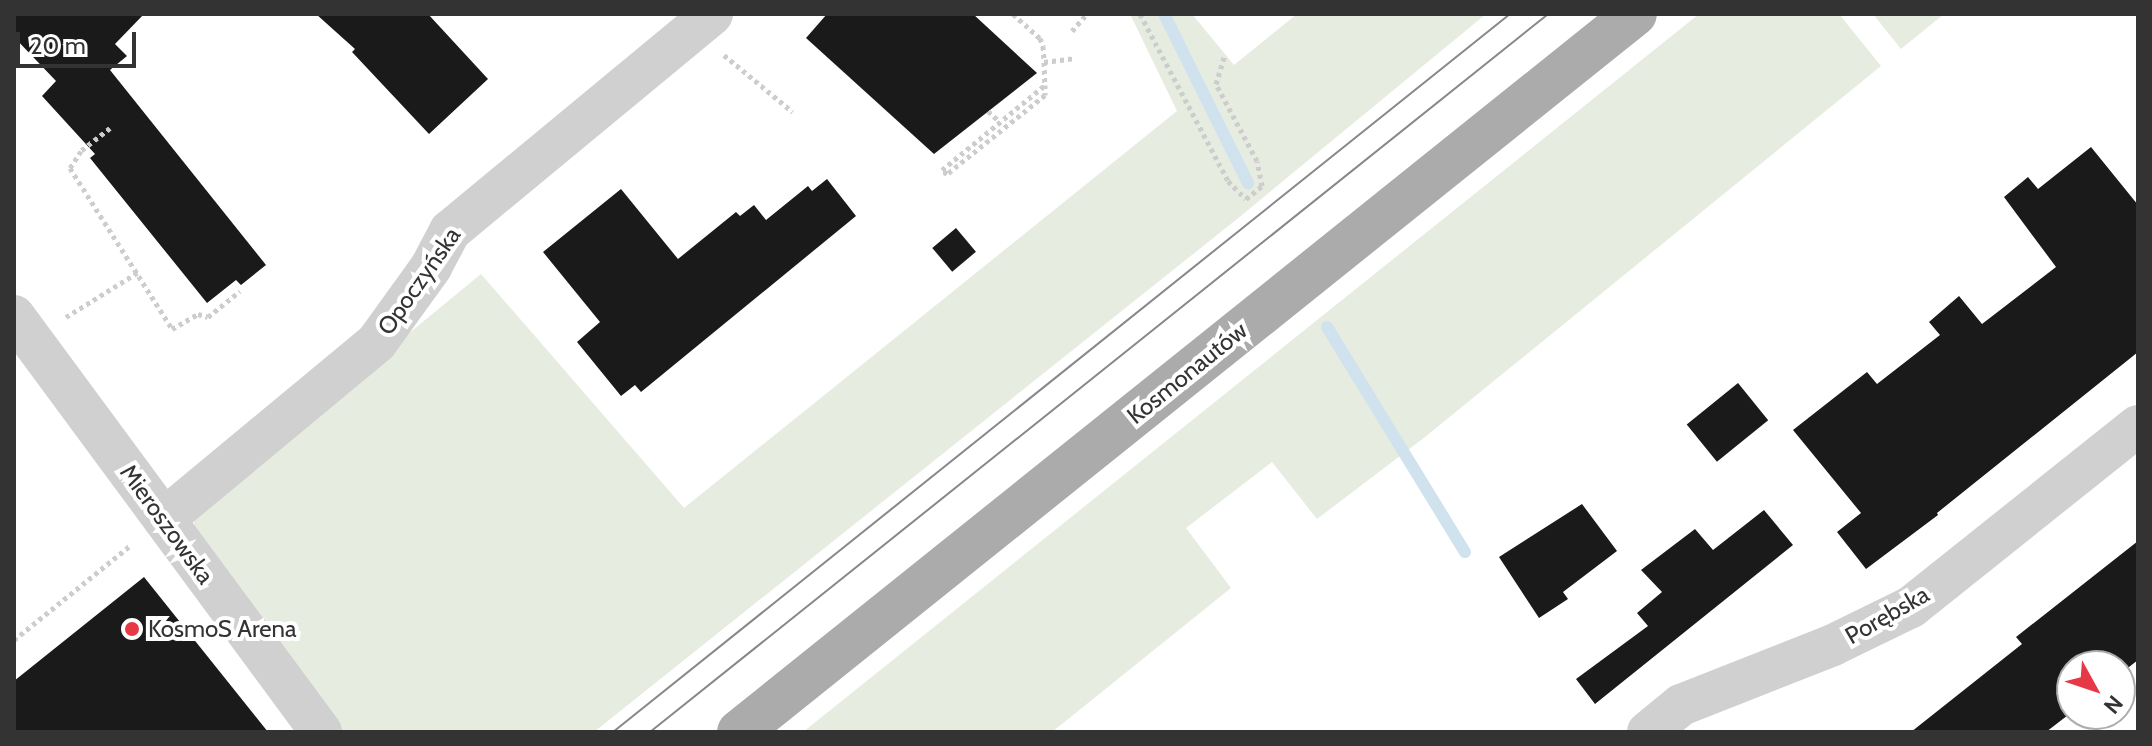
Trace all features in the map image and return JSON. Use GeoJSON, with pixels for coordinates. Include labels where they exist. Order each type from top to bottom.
{"type":"FeatureCollection","features":[{"type":"Feature","properties":{"kind":"main road","name":"Kosmonautów"},"geometry":{"type":"LineString","coordinates":[[739,732],[1635,14]]}},
{"type":"Feature","properties":{"kind":"street","name":"Opoczyńska"},"geometry":{"type":"LineString","coordinates":[[164,519],[377,342],[431,267],[450,231],[713,30]]}},
{"type":"Feature","properties":{"kind":"street","name":"Mieroszowska"},"geometry":{"type":"LineString","coordinates":[[22,327],[321,732]]}},
{"type":"Feature","properties":{"kind":"street","name":"Porębska"},"geometry":{"type":"LineString","coordinates":[[1648,732],[1681,705],[1833,645],[1911,607],[2138,426]]}},
{"type":"Feature","properties":{"kind":"path"},"geometry":{"type":"LineString","coordinates":[[1013,14],[1040,38],[1044,62],[1045,85],[1045,95],[947,174],[942,170],[1045,85]]}},
{"type":"Feature","properties":{"kind":"path"},"geometry":{"type":"LineString","coordinates":[[1072,31],[1087,14]]}},
{"type":"Feature","properties":{"kind":"path"},"geometry":{"type":"LineString","coordinates":[[1140,14],[1228,181],[1246,199],[1262,186],[1257,161],[1216,84],[1225,54]]}},
{"type":"Feature","properties":{"kind":"path"},"geometry":{"type":"LineString","coordinates":[[713,30],[793,112]]}},
{"type":"Feature","properties":{"kind":"path"},"geometry":{"type":"LineString","coordinates":[[1044,62],[1076,58]]}},
{"type":"Feature","properties":{"kind":"path"},"geometry":{"type":"LineString","coordinates":[[988,111],[1000,122]]}},
{"type":"Feature","properties":{"kind":"path"},"geometry":{"type":"LineString","coordinates":[[110,128],[81,151],[70,168],[172,329],[198,314],[208,317],[240,291]]}},
{"type":"Feature","properties":{"kind":"path"},"geometry":{"type":"LineString","coordinates":[[22,327],[137,273]]}},
{"type":"Feature","properties":{"kind":"path"},"geometry":{"type":"LineString","coordinates":[[14,640],[164,519]]}},
{"type":"Feature","properties":{"kind":"shaded area"},"geometry":{"type":"Polygon","coordinates":[[[1130,14],[1192,14],[1234,65],[1297,14],[1486,14],[1237,219],[594,732],[337,732],[195,533],[194,521],[199,506],[481,274],[684,508],[1177,111],[1130,14]]]}},
{"type":"Feature","properties":{"kind":"shaded area"},"geometry":{"type":"Polygon","coordinates":[[[1699,14],[1839,14],[1881,66],[1425,437],[1317,519],[1272,462],[1186,528],[1231,588],[1052,732],[803,732],[1699,14]]]}},
{"type":"Feature","properties":{"kind":"shaded area"},"geometry":{"type":"Polygon","coordinates":[[[1873,14],[1944,14],[1901,49],[1873,14]]]}},
{"type":"Feature","properties":{"kind":"building"},"geometry":{"type":"Polygon","coordinates":[[[14,14],[144,14],[115,44],[127,56],[110,70],[266,265],[241,285],[236,280],[207,303],[90,158],[95,154],[42,96],[56,81],[14,37],[14,14]]]}},
{"type":"Feature","properties":{"kind":"building"},"geometry":{"type":"Polygon","coordinates":[[[316,14],[428,14],[488,79],[429,134],[352,52],[355,49],[316,14]]]}},
{"type":"Feature","properties":{"kind":"building"},"geometry":{"type":"Polygon","coordinates":[[[827,14],[973,14],[1037,73],[934,154],[806,38],[827,14]]]}},
{"type":"Feature","properties":{"kind":"building"},"geometry":{"type":"Polygon","coordinates":[[[2091,147],[2138,205],[2138,352],[1938,515],[1866,569],[1837,532],[1861,513],[1793,430],[1867,372],[1877,384],[1940,335],[1929,322],[1959,296],[1982,324],[2056,267],[2004,197],[2028,177],[2038,189],[2091,147]]]}},
{"type":"Feature","properties":{"kind":"building"},"geometry":{"type":"Polygon","coordinates":[[[827,179],[856,216],[641,392],[635,385],[621,396],[577,342],[600,322],[543,252],[621,189],[678,259],[736,212],[740,216],[754,205],[766,220],[808,186],[812,191],[827,179]]]}},
{"type":"Feature","properties":{"kind":"building"},"geometry":{"type":"Polygon","coordinates":[[[956,228],[976,252],[952,272],[932,248],[956,228]]]}},
{"type":"Feature","properties":{"kind":"building"},"geometry":{"type":"Polygon","coordinates":[[[1738,383],[1768,420],[1717,462],[1687,425],[1738,383]]]}},
{"type":"Feature","properties":{"kind":"building"},"geometry":{"type":"Polygon","coordinates":[[[1582,504],[1617,551],[1563,592],[1568,599],[1539,618],[1499,557],[1582,504]]]}},
{"type":"Feature","properties":{"kind":"building"},"geometry":{"type":"Polygon","coordinates":[[[1764,510],[1793,545],[1595,704],[1576,679],[1648,626],[1637,613],[1662,592],[1641,570],[1695,529],[1713,550],[1764,510]]]}},
{"type":"Feature","properties":{"kind":"building"},"geometry":{"type":"Polygon","coordinates":[[[2138,541],[2138,660],[2136,662],[2136,650],[2056,650],[2056,724],[2046,732],[1911,732],[2022,644],[2016,637],[2138,541]]]}},
{"type":"Feature","properties":{"kind":"building","name":"KosmoS Arena"},"geometry":{"type":"Polygon","coordinates":[[[144,577],[268,732],[14,732],[14,681],[144,577]]]}},
{"type":"Feature","properties":{"kind":"waterway"},"geometry":{"type":"LineString","coordinates":[[1164,14],[1248,183]]}},
{"type":"Feature","properties":{"kind":"waterway"},"geometry":{"type":"LineString","coordinates":[[1327,327],[1465,552]]}},
{"type":"Feature","properties":{"kind":"tram line"},"geometry":{"type":"LineString","coordinates":[[613,732],[1510,14]]}},
{"type":"Feature","properties":{"kind":"tram line"},"geometry":{"type":"LineString","coordinates":[[650,732],[1548,14]]}},
{"type":"Feature","properties":{"kind":"place","name":"KosmoS Arena"},"geometry":{"type":"Point","coordinates":[132,629]}}]}
